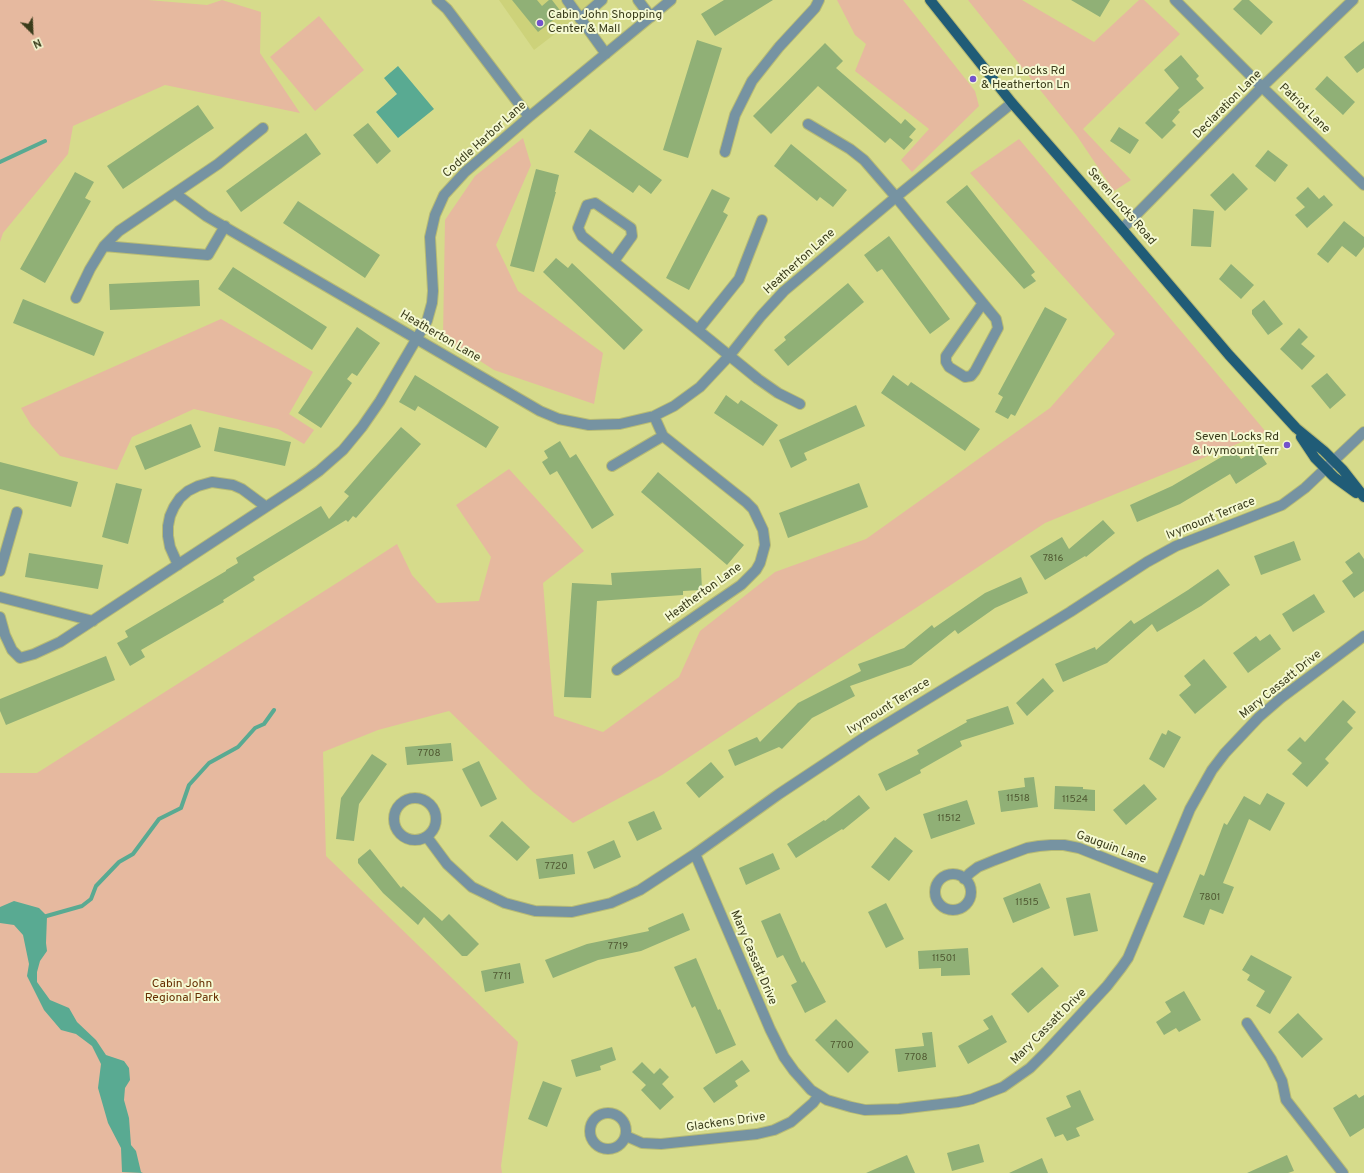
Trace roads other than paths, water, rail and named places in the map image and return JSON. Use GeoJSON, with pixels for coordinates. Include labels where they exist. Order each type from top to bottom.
{"type":"FeatureCollection","features":[{"type":"Feature","properties":{"kind":"main road","name":"Seven Locks Road"},"geometry":{"type":"LineString","coordinates":[[930,0],[1012,103],[1229,355],[1296,428],[1324,451],[1364,498]]}},
{"type":"Feature","properties":{"kind":"main road","name":"Seven Locks Road"},"geometry":{"type":"LineString","coordinates":[[1296,428],[1315,458],[1334,478],[1364,498]]}},
{"type":"Feature","properties":{"kind":"street"},"geometry":{"type":"LineString","coordinates":[[437,0],[447,9],[529,117]]}},
{"type":"Feature","properties":{"kind":"street"},"geometry":{"type":"LineString","coordinates":[[567,0],[606,54]]}},
{"type":"Feature","properties":{"kind":"street"},"geometry":{"type":"LineString","coordinates":[[580,19],[602,0]]}},
{"type":"Feature","properties":{"kind":"street"},"geometry":{"type":"LineString","coordinates":[[638,0],[651,17]]}},
{"type":"Feature","properties":{"kind":"street","name":"Coddle Harbor Lane"},"geometry":{"type":"LineString","coordinates":[[0,617],[5,635],[12,650],[20,658],[34,654],[60,642],[319,471],[343,450],[367,421],[427,321],[432,303],[433,291],[430,237],[435,215],[444,195],[465,172],[529,117],[671,0]]}},
{"type":"Feature","properties":{"kind":"street"},"geometry":{"type":"LineString","coordinates":[[725,152],[735,115],[752,81],[779,47],[815,8],[819,0]]}},
{"type":"Feature","properties":{"kind":"street","name":"Patriot Lane"},"geometry":{"type":"LineString","coordinates":[[1176,0],[1262,87],[1364,185]]}},
{"type":"Feature","properties":{"kind":"street","name":"Declaration Lane"},"geometry":{"type":"LineString","coordinates":[[1122,229],[1262,87],[1353,0]]}},
{"type":"Feature","properties":{"kind":"street","name":"Heatherton Lane"},"geometry":{"type":"LineString","coordinates":[[176,194],[206,216],[540,411],[559,419],[590,425],[620,424],[654,416],[687,398],[700,387],[730,355],[761,316],[784,292],[896,197],[1012,103]]}},
{"type":"Feature","properties":{"kind":"street"},"geometry":{"type":"LineString","coordinates":[[808,124],[850,149],[864,160],[896,197],[983,303],[996,319],[998,328],[975,371],[971,376],[965,377],[949,367],[946,362],[946,356],[983,303]]}},
{"type":"Feature","properties":{"kind":"street"},"geometry":{"type":"LineString","coordinates":[[76,298],[90,269],[104,246],[119,231],[176,194],[218,164],[262,128]]}},
{"type":"Feature","properties":{"kind":"street"},"geometry":{"type":"LineString","coordinates":[[614,261],[632,236],[631,228],[595,203],[587,205],[578,228],[582,236],[758,379],[778,393],[800,404]]}},
{"type":"Feature","properties":{"kind":"street"},"geometry":{"type":"LineString","coordinates":[[698,330],[739,279],[762,220]]}},
{"type":"Feature","properties":{"kind":"street"},"geometry":{"type":"LineString","coordinates":[[104,246],[208,255],[225,226]]}},
{"type":"Feature","properties":{"kind":"street","name":"Heatherton Lane"},"geometry":{"type":"LineString","coordinates":[[616,670],[741,585],[756,570],[760,563],[764,545],[763,530],[753,509],[663,436],[654,416]]}},
{"type":"Feature","properties":{"kind":"street","name":"Ivymount Terrace"},"geometry":{"type":"LineString","coordinates":[[426,836],[447,864],[472,887],[505,902],[536,910],[572,912],[611,903],[640,890],[695,854],[779,794],[865,737],[1064,616],[1148,562],[1176,546],[1282,505],[1305,488],[1364,432]]}},
{"type":"Feature","properties":{"kind":"street"},"geometry":{"type":"LineString","coordinates":[[612,466],[663,436]]}},
{"type":"Feature","properties":{"kind":"street"},"geometry":{"type":"LineString","coordinates":[[178,565],[170,547],[168,526],[174,507],[180,498],[188,491],[212,482],[224,483],[242,489],[265,506]]}},
{"type":"Feature","properties":{"kind":"street"},"geometry":{"type":"LineString","coordinates":[[0,571],[17,512]]}},
{"type":"Feature","properties":{"kind":"street"},"geometry":{"type":"LineString","coordinates":[[0,597],[93,621]]}},
{"type":"Feature","properties":{"kind":"street","name":"Mary Cassatt Drive"},"geometry":{"type":"LineString","coordinates":[[695,854],[770,1029],[784,1056],[804,1083],[827,1100],[865,1110],[900,1109],[972,1099],[1003,1087],[1030,1068],[1047,1052],[1107,986],[1121,968],[1128,958],[1190,808],[1212,770],[1225,753],[1259,716],[1364,636]]}},
{"type":"Feature","properties":{"kind":"street"},"geometry":{"type":"LineString","coordinates":[[408,798],[422,798],[432,807],[436,819],[432,832],[426,836],[421,839],[407,839],[401,836],[397,831],[394,825],[394,812],[402,801],[408,798]]}},
{"type":"Feature","properties":{"kind":"street","name":"Gauguin Lane"},"geometry":{"type":"LineString","coordinates":[[964,879],[970,872],[978,867],[1027,848],[1064,845],[1078,848],[1160,880]]}},
{"type":"Feature","properties":{"kind":"street"},"geometry":{"type":"LineString","coordinates":[[1247,1023],[1271,1059],[1282,1080],[1286,1100],[1342,1173]]}},
{"type":"Feature","properties":{"kind":"street","name":"Glackens Drive"},"geometry":{"type":"LineString","coordinates":[[626,1136],[642,1143],[661,1144],[757,1134],[774,1130],[791,1122],[813,1103],[819,1095]]}},
{"type":"Feature","properties":{"kind":"water"},"geometry":{"type":"Polygon","coordinates":[[[398,66],[434,109],[398,138],[376,112],[397,94],[384,78],[398,66]]]}},
{"type":"Feature","properties":{"kind":"water"},"geometry":{"type":"Polygon","coordinates":[[[14,901],[39,908],[47,916],[47,951],[40,961],[37,972],[37,982],[50,1000],[69,1008],[77,1022],[96,1040],[106,1055],[124,1061],[129,1068],[130,1080],[125,1088],[124,1100],[129,1118],[131,1145],[136,1151],[141,1172],[143,1173],[122,1172],[121,1148],[108,1123],[98,1088],[101,1064],[92,1046],[76,1034],[61,1030],[44,1010],[27,976],[29,964],[23,935],[14,925],[0,923],[0,907],[14,901]]]}},
{"type":"Feature","properties":{"kind":"waterway"},"geometry":{"type":"LineString","coordinates":[[0,162],[45,141]]}},
{"type":"Feature","properties":{"kind":"waterway"},"geometry":{"type":"LineString","coordinates":[[43,917],[82,906],[91,899],[96,886],[119,862],[133,854],[159,819],[181,808],[189,785],[209,763],[238,747],[255,728],[264,724],[274,710]]}},
{"type":"Feature","properties":{"kind":"place","name":"Cabin John Shopping Center & Mall"},"geometry":{"type":"Point","coordinates":[540,23]}},
{"type":"Feature","properties":{"kind":"place","name":"Seven Locks Rd & Heatherton Ln"},"geometry":{"type":"Point","coordinates":[973,79]}},
{"type":"Feature","properties":{"kind":"place","name":"Seven Locks Rd & Ivymount Terr"},"geometry":{"type":"Point","coordinates":[1287,445]}},
{"type":"Feature","properties":{"kind":"park label","name":"Cabin John Regional Park"},"geometry":{"type":"Point","coordinates":[182,992]}}]}
